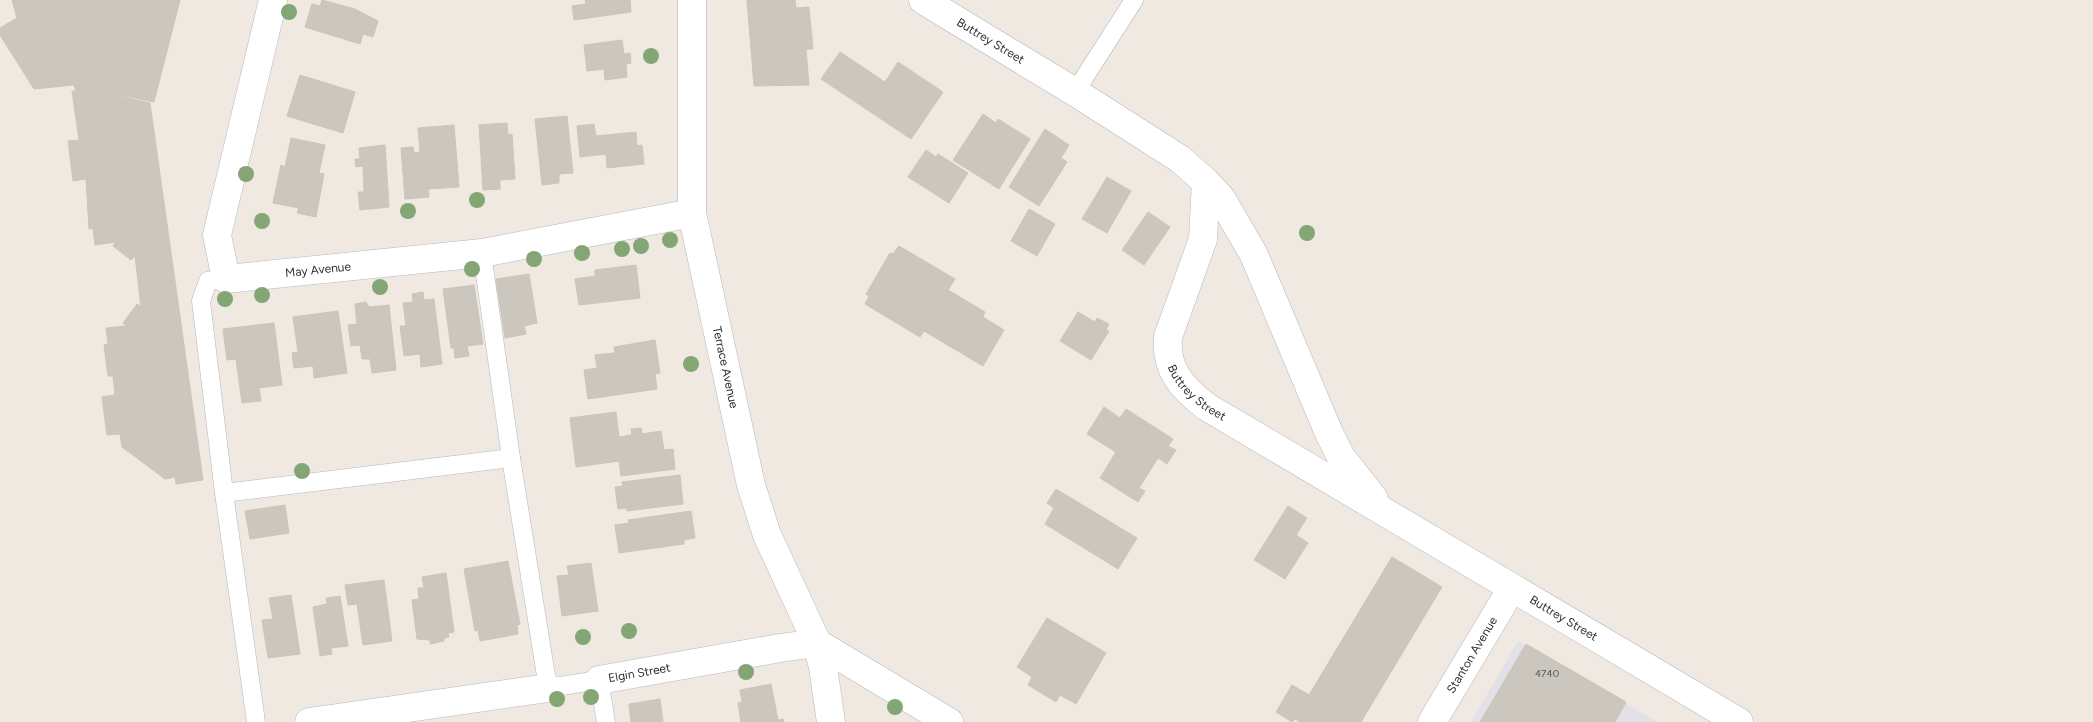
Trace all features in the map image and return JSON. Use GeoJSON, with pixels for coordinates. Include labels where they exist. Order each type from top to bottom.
{"type":"FeatureCollection","features":[{"type":"Feature","properties":{"kind":"street"},"geometry":{"type":"LineString","coordinates":[[226,279],[217,235],[272,0]]}},
{"type":"Feature","properties":{"kind":"street","name":"Terrace Avenue"},"geometry":{"type":"LineString","coordinates":[[692,0],[692,213],[756,504],[767,535],[817,643],[823,666],[831,722]]}},
{"type":"Feature","properties":{"kind":"street","name":"Buttrey Street"},"geometry":{"type":"LineString","coordinates":[[923,0],[1075,92],[1180,159],[1221,198],[1254,255],[1328,433],[1341,457],[1388,516]]}},
{"type":"Feature","properties":{"kind":"street","name":"Buttrey Street"},"geometry":{"type":"LineString","coordinates":[[1206,182],[1203,239],[1168,337],[1167,347],[1175,374],[1186,390],[1207,408],[1739,722]]}},
{"type":"Feature","properties":{"kind":"street","name":"May Avenue"},"geometry":{"type":"LineString","coordinates":[[226,279],[482,253],[692,213]]}},
{"type":"Feature","properties":{"kind":"street","name":"Stanton Avenue"},"geometry":{"type":"LineString","coordinates":[[1432,722],[1512,588]]}},
{"type":"Feature","properties":{"kind":"street"},"geometry":{"type":"LineString","coordinates":[[817,643],[949,722]]}},
{"type":"Feature","properties":{"kind":"street","name":"Elgin Street"},"geometry":{"type":"LineString","coordinates":[[600,680],[817,643]]}},
{"type":"Feature","properties":{"kind":"street","name":"Elgin Street"},"geometry":{"type":"LineString","coordinates":[[309,722],[548,688]]}},
{"type":"Feature","properties":{"kind":"lane"},"geometry":{"type":"LineString","coordinates":[[1075,92],[1134,0]]}},
{"type":"Feature","properties":{"kind":"lane"},"geometry":{"type":"LineString","coordinates":[[482,253],[511,458],[548,688]]}},
{"type":"Feature","properties":{"kind":"lane"},"geometry":{"type":"LineString","coordinates":[[226,279],[208,281],[201,301],[224,493],[256,722]]}},
{"type":"Feature","properties":{"kind":"lane"},"geometry":{"type":"LineString","coordinates":[[224,493],[511,458]]}},
{"type":"Feature","properties":{"kind":"lane"},"geometry":{"type":"LineString","coordinates":[[600,680],[606,722]]}},
{"type":"Feature","properties":{"kind":"lane","name":"Elgin Street"},"geometry":{"type":"LineString","coordinates":[[548,688],[600,680]]}},
{"type":"Feature","properties":{"kind":"shaded area"},"geometry":{"type":"Polygon","coordinates":[[[1518,641],[1658,722],[1471,722],[1518,641]]]}},
{"type":"Feature","properties":{"kind":"building"},"geometry":{"type":"Polygon","coordinates":[[[12,0],[180,0],[154,102],[74,85],[34,89],[0,35],[0,28],[17,18],[12,0]]]}},
{"type":"Feature","properties":{"kind":"building"},"geometry":{"type":"Polygon","coordinates":[[[322,0],[355,9],[378,21],[373,37],[363,34],[360,44],[305,27],[312,4],[320,6],[322,0]]]}},
{"type":"Feature","properties":{"kind":"building"},"geometry":{"type":"Polygon","coordinates":[[[585,0],[630,0],[631,12],[574,20],[572,6],[586,4],[585,0]]]}},
{"type":"Feature","properties":{"kind":"building"},"geometry":{"type":"Polygon","coordinates":[[[747,0],[795,0],[796,8],[809,7],[813,49],[806,49],[809,85],[754,86],[747,0]]]}},
{"type":"Feature","properties":{"kind":"building"},"geometry":{"type":"Polygon","coordinates":[[[622,40],[624,54],[630,53],[631,63],[626,64],[627,77],[605,80],[604,69],[587,71],[584,45],[622,40]]]}},
{"type":"Feature","properties":{"kind":"building"},"geometry":{"type":"Polygon","coordinates":[[[840,52],[885,82],[898,62],[943,92],[911,139],[821,79],[840,52]]]}},
{"type":"Feature","properties":{"kind":"building"},"geometry":{"type":"Polygon","coordinates":[[[300,75],[355,92],[343,133],[287,116],[300,75]]]}},
{"type":"Feature","properties":{"kind":"building"},"geometry":{"type":"Polygon","coordinates":[[[74,85],[150,103],[203,480],[176,484],[175,477],[165,479],[122,447],[120,434],[107,435],[102,397],[115,395],[113,376],[108,376],[104,345],[108,344],[106,328],[126,326],[123,323],[137,304],[141,307],[135,256],[131,260],[113,246],[115,242],[95,245],[93,228],[89,229],[86,179],[73,181],[68,141],[79,140],[72,91],[76,91],[74,85]]]}},
{"type":"Feature","properties":{"kind":"building"},"geometry":{"type":"Polygon","coordinates":[[[983,114],[996,123],[998,119],[1030,139],[999,189],[953,160],[983,114]]]}},
{"type":"Feature","properties":{"kind":"building"},"geometry":{"type":"Polygon","coordinates":[[[567,116],[573,173],[559,174],[559,183],[542,185],[535,119],[567,116]]]}},
{"type":"Feature","properties":{"kind":"building"},"geometry":{"type":"Polygon","coordinates":[[[507,123],[508,135],[512,134],[515,179],[500,180],[500,189],[483,190],[479,125],[507,123]]]}},
{"type":"Feature","properties":{"kind":"building"},"geometry":{"type":"Polygon","coordinates":[[[594,124],[596,136],[636,132],[637,146],[642,145],[644,164],[607,168],[606,154],[580,157],[577,126],[594,124]]]}},
{"type":"Feature","properties":{"kind":"building"},"geometry":{"type":"Polygon","coordinates":[[[454,125],[459,187],[428,189],[429,197],[405,199],[401,148],[413,147],[414,153],[420,152],[418,128],[454,125]]]}},
{"type":"Feature","properties":{"kind":"building"},"geometry":{"type":"Polygon","coordinates":[[[1045,129],[1069,145],[1061,158],[1067,162],[1039,206],[1009,187],[1045,129]]]}},
{"type":"Feature","properties":{"kind":"building"},"geometry":{"type":"Polygon","coordinates":[[[291,138],[325,145],[319,173],[324,174],[316,217],[297,213],[299,208],[273,203],[281,165],[285,167],[291,138]]]}},
{"type":"Feature","properties":{"kind":"building"},"geometry":{"type":"Polygon","coordinates":[[[385,145],[389,207],[360,210],[358,192],[364,192],[363,166],[356,167],[355,159],[360,159],[359,148],[385,145]]]}},
{"type":"Feature","properties":{"kind":"building"},"geometry":{"type":"Polygon","coordinates":[[[926,150],[936,157],[938,154],[968,173],[949,203],[908,177],[926,150]]]}},
{"type":"Feature","properties":{"kind":"building"},"geometry":{"type":"Polygon","coordinates":[[[1107,177],[1131,191],[1107,233],[1082,219],[1107,177]]]}},
{"type":"Feature","properties":{"kind":"building"},"geometry":{"type":"Polygon","coordinates":[[[1029,209],[1055,224],[1037,256],[1011,241],[1029,209]]]}},
{"type":"Feature","properties":{"kind":"building"},"geometry":{"type":"Polygon","coordinates":[[[1148,212],[1170,227],[1144,265],[1122,250],[1148,212]]]}},
{"type":"Feature","properties":{"kind":"building"},"geometry":{"type":"Polygon","coordinates":[[[899,246],[955,279],[948,290],[985,312],[983,317],[1004,330],[983,366],[924,331],[920,337],[865,304],[869,296],[866,294],[890,253],[893,254],[899,246]]]}},
{"type":"Feature","properties":{"kind":"building"},"geometry":{"type":"Polygon","coordinates":[[[636,265],[640,298],[579,305],[575,279],[595,276],[595,270],[636,265]]]}},
{"type":"Feature","properties":{"kind":"building"},"geometry":{"type":"Polygon","coordinates":[[[529,274],[537,323],[524,326],[526,334],[505,338],[496,279],[529,274]]]}},
{"type":"Feature","properties":{"kind":"building"},"geometry":{"type":"Polygon","coordinates":[[[474,285],[483,344],[467,346],[469,356],[455,358],[454,348],[451,348],[443,289],[474,285]]]}},
{"type":"Feature","properties":{"kind":"building"},"geometry":{"type":"Polygon","coordinates":[[[423,292],[424,300],[434,299],[442,364],[421,367],[420,354],[404,356],[400,326],[406,326],[403,303],[413,302],[412,294],[423,292]]]}},
{"type":"Feature","properties":{"kind":"building"},"geometry":{"type":"Polygon","coordinates":[[[366,302],[369,307],[389,305],[396,370],[372,373],[370,359],[362,359],[360,345],[351,346],[348,325],[357,324],[355,304],[366,302]]]}},
{"type":"Feature","properties":{"kind":"building"},"geometry":{"type":"Polygon","coordinates":[[[338,311],[347,373],[314,378],[313,366],[294,368],[292,353],[298,352],[293,317],[338,311]]]}},
{"type":"Feature","properties":{"kind":"building"},"geometry":{"type":"Polygon","coordinates":[[[1078,312],[1095,322],[1097,318],[1109,324],[1106,330],[1109,331],[1091,360],[1060,341],[1078,312]]]}},
{"type":"Feature","properties":{"kind":"building"},"geometry":{"type":"Polygon","coordinates":[[[274,323],[282,385],[259,388],[261,401],[242,403],[236,359],[227,360],[223,329],[274,323]]]}},
{"type":"Feature","properties":{"kind":"building"},"geometry":{"type":"Polygon","coordinates":[[[655,340],[660,373],[655,374],[657,389],[588,399],[584,370],[597,368],[595,355],[615,353],[614,347],[655,340]]]}},
{"type":"Feature","properties":{"kind":"building"},"geometry":{"type":"Polygon","coordinates":[[[1104,407],[1120,418],[1126,409],[1173,439],[1168,446],[1176,450],[1167,464],[1158,458],[1139,488],[1145,491],[1138,502],[1100,478],[1116,452],[1087,434],[1104,407]]]}},
{"type":"Feature","properties":{"kind":"building"},"geometry":{"type":"Polygon","coordinates":[[[616,412],[619,437],[632,435],[631,429],[641,428],[642,434],[661,431],[664,450],[673,449],[675,469],[621,476],[619,461],[576,467],[570,418],[616,412]]]}},
{"type":"Feature","properties":{"kind":"building"},"geometry":{"type":"Polygon","coordinates":[[[680,475],[683,504],[627,511],[626,508],[618,509],[615,487],[623,486],[622,482],[680,475]]]}},
{"type":"Feature","properties":{"kind":"building"},"geometry":{"type":"Polygon","coordinates":[[[1056,489],[1137,538],[1118,569],[1045,524],[1054,508],[1047,503],[1056,489]]]}},
{"type":"Feature","properties":{"kind":"building"},"geometry":{"type":"Polygon","coordinates":[[[285,505],[289,533],[250,539],[245,511],[285,505]]]}},
{"type":"Feature","properties":{"kind":"building"},"geometry":{"type":"Polygon","coordinates":[[[1288,506],[1307,518],[1296,535],[1308,543],[1285,579],[1254,560],[1288,506]]]}},
{"type":"Feature","properties":{"kind":"building"},"geometry":{"type":"Polygon","coordinates":[[[691,511],[695,538],[684,540],[684,544],[619,553],[615,525],[629,523],[628,520],[691,511]]]}},
{"type":"Feature","properties":{"kind":"building"},"geometry":{"type":"Polygon","coordinates":[[[1392,557],[1442,587],[1361,722],[1300,722],[1295,719],[1292,722],[1276,712],[1292,685],[1309,695],[1392,557]]]}},
{"type":"Feature","properties":{"kind":"building"},"geometry":{"type":"Polygon","coordinates":[[[508,561],[520,624],[517,625],[518,634],[480,641],[478,630],[475,631],[464,569],[508,561]]]}},
{"type":"Feature","properties":{"kind":"building"},"geometry":{"type":"Polygon","coordinates":[[[591,563],[598,611],[562,616],[557,576],[569,575],[567,566],[591,563]]]}},
{"type":"Feature","properties":{"kind":"building"},"geometry":{"type":"Polygon","coordinates":[[[446,573],[454,632],[448,633],[449,637],[444,638],[444,641],[430,644],[430,640],[417,639],[412,600],[419,599],[418,588],[424,588],[422,577],[446,573]]]}},
{"type":"Feature","properties":{"kind":"building"},"geometry":{"type":"Polygon","coordinates":[[[384,580],[392,641],[363,645],[357,604],[348,605],[345,585],[384,580]]]}},
{"type":"Feature","properties":{"kind":"building"},"geometry":{"type":"Polygon","coordinates":[[[291,595],[300,654],[268,658],[262,620],[273,619],[269,598],[291,595]]]}},
{"type":"Feature","properties":{"kind":"building"},"geometry":{"type":"Polygon","coordinates":[[[340,596],[348,646],[331,648],[332,654],[320,656],[313,607],[327,604],[326,598],[340,596]]]}},
{"type":"Feature","properties":{"kind":"building"},"geometry":{"type":"Polygon","coordinates":[[[1047,618],[1106,653],[1076,704],[1060,695],[1056,702],[1028,685],[1032,677],[1017,667],[1047,618]]]}},
{"type":"Feature","properties":{"kind":"building"},"geometry":{"type":"Polygon","coordinates":[[[1526,644],[1626,702],[1615,722],[1480,722],[1526,644]]]}},
{"type":"Feature","properties":{"kind":"building"},"geometry":{"type":"Polygon","coordinates":[[[771,684],[778,720],[783,719],[784,722],[741,722],[738,703],[742,702],[740,690],[771,684]]]}},
{"type":"Feature","properties":{"kind":"building"},"geometry":{"type":"Polygon","coordinates":[[[660,699],[663,722],[631,722],[629,704],[660,699]]]}}]}
